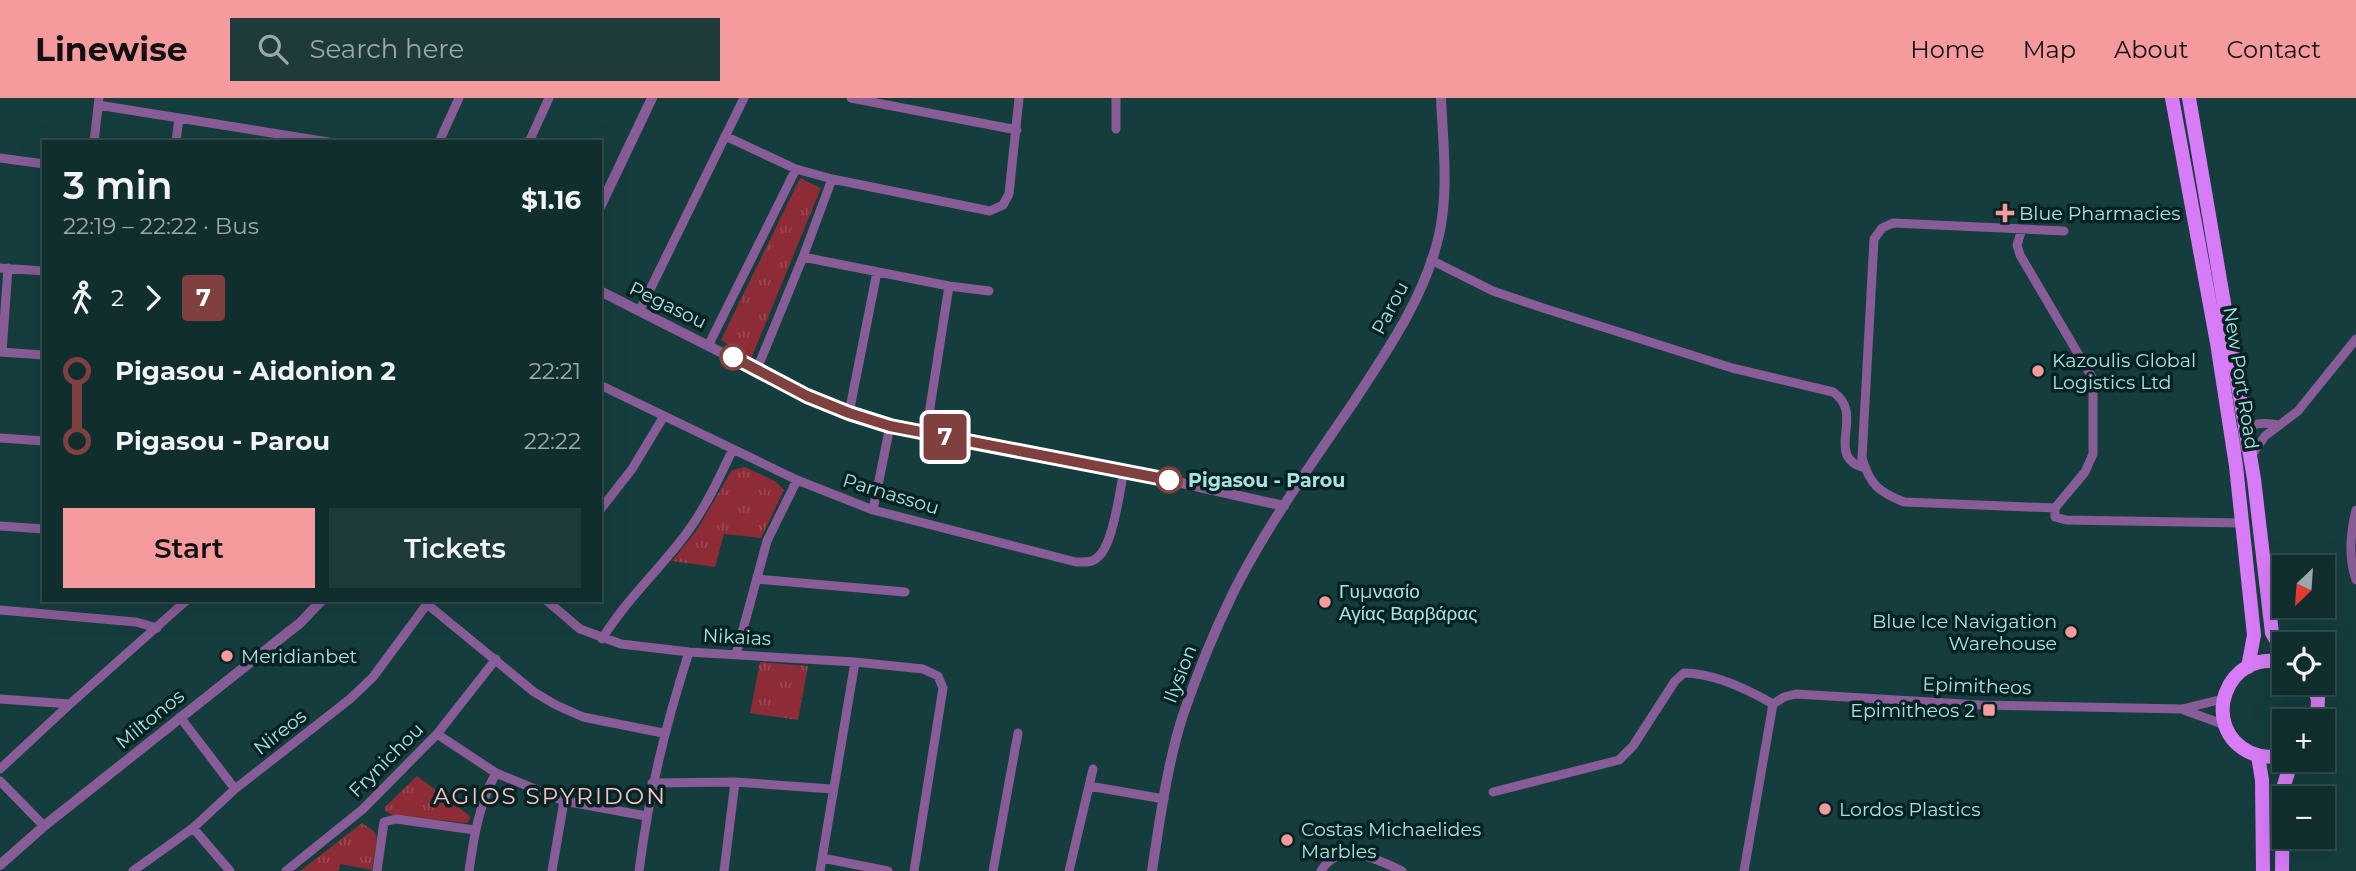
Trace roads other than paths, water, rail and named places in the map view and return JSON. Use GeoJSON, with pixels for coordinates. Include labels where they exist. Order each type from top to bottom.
{"type":"FeatureCollection","features":[{"type":"Feature","properties":{"kind":"main road","name":"New Port Road"},"geometry":{"type":"LineString","coordinates":[[2172,98],[2217,343],[2236,467],[2254,635],[2248,667]]}},
{"type":"Feature","properties":{"kind":"main road","name":"New Port Road"},"geometry":{"type":"LineString","coordinates":[[2189,98],[2250,458],[2272,633]]}},
{"type":"Feature","properties":{"kind":"main road"},"geometry":{"type":"LineString","coordinates":[[2272,662],[2262,662],[2236,675],[2223,699],[2222,712],[2232,738],[2244,749],[2258,756],[2272,757]]}},
{"type":"Feature","properties":{"kind":"main road"},"geometry":{"type":"LineString","coordinates":[[2258,756],[2262,780],[2263,871]]}},
{"type":"Feature","properties":{"kind":"main road"},"geometry":{"type":"LineString","coordinates":[[2282,871],[2283,788],[2288,772]]}},
{"type":"Feature","properties":{"kind":"street"},"geometry":{"type":"LineString","coordinates":[[440,140],[459,98]]}},
{"type":"Feature","properties":{"kind":"street"},"geometry":{"type":"LineString","coordinates":[[530,140],[549,98]]}},
{"type":"Feature","properties":{"kind":"street"},"geometry":{"type":"LineString","coordinates":[[602,203],[652,98]]}},
{"type":"Feature","properties":{"kind":"street"},"geometry":{"type":"LineString","coordinates":[[640,310],[744,98]]}},
{"type":"Feature","properties":{"kind":"street"},"geometry":{"type":"LineString","coordinates":[[851,98],[1017,130]]}},
{"type":"Feature","properties":{"kind":"street"},"geometry":{"type":"LineString","coordinates":[[909,110],[911,98]]}},
{"type":"Feature","properties":{"kind":"street"},"geometry":{"type":"LineString","coordinates":[[725,135],[796,169],[832,179],[990,211],[1003,205],[1009,194],[1019,98]]}},
{"type":"Feature","properties":{"kind":"street"},"geometry":{"type":"LineString","coordinates":[[1116,98],[1116,128]]}},
{"type":"Feature","properties":{"kind":"street","name":"Parou"},"geometry":{"type":"LineString","coordinates":[[1284,506],[1392,344],[1423,285],[1439,235],[1444,186],[1441,98]]}},
{"type":"Feature","properties":{"kind":"street"},"geometry":{"type":"LineString","coordinates":[[94,140],[99,102],[316,140]]}},
{"type":"Feature","properties":{"kind":"street"},"geometry":{"type":"LineString","coordinates":[[176,140],[179,118]]}},
{"type":"Feature","properties":{"kind":"street"},"geometry":{"type":"LineString","coordinates":[[0,158],[42,164]]}},
{"type":"Feature","properties":{"kind":"street"},"geometry":{"type":"LineString","coordinates":[[709,344],[796,169]]}},
{"type":"Feature","properties":{"kind":"street"},"geometry":{"type":"LineString","coordinates":[[757,369],[832,179]]}},
{"type":"Feature","properties":{"kind":"street"},"geometry":{"type":"LineString","coordinates":[[2055,508],[1904,502],[1884,494],[1867,478],[1862,458],[1874,239],[1882,228],[1893,223],[2064,231]]}},
{"type":"Feature","properties":{"kind":"street"},"geometry":{"type":"LineString","coordinates":[[2022,229],[2017,245],[2020,255],[2093,379],[2093,454],[2085,472],[2055,508],[2055,517],[2066,520],[2242,523]]}},
{"type":"Feature","properties":{"kind":"street"},"geometry":{"type":"LineString","coordinates":[[803,257],[949,286],[989,291]]}},
{"type":"Feature","properties":{"kind":"street"},"geometry":{"type":"LineString","coordinates":[[1431,260],[1493,290],[1541,307],[1732,368],[1833,392],[1843,399],[1847,409],[1844,449],[1849,459],[1857,466],[1865,468]]}},
{"type":"Feature","properties":{"kind":"street"},"geometry":{"type":"LineString","coordinates":[[42,271],[4,268],[1,352],[42,355]]}},
{"type":"Feature","properties":{"kind":"street"},"geometry":{"type":"LineString","coordinates":[[849,413],[877,272]]}},
{"type":"Feature","properties":{"kind":"street"},"geometry":{"type":"LineString","coordinates":[[926,433],[949,286]]}},
{"type":"Feature","properties":{"kind":"street","name":"Pegasou"},"geometry":{"type":"LineString","coordinates":[[602,292],[807,396],[890,426],[1124,470],[1284,506]]}},
{"type":"Feature","properties":{"kind":"street"},"geometry":{"type":"LineString","coordinates":[[2250,458],[2258,442],[2298,411],[2356,339]]}},
{"type":"Feature","properties":{"kind":"street","name":"Parnassou"},"geometry":{"type":"LineString","coordinates":[[602,386],[797,480],[873,510],[1076,562],[1089,562],[1099,557],[1107,546],[1124,470]]}},
{"type":"Feature","properties":{"kind":"street"},"geometry":{"type":"LineString","coordinates":[[602,507],[632,469],[663,416]]}},
{"type":"Feature","properties":{"kind":"street"},"geometry":{"type":"LineString","coordinates":[[2236,467],[2239,432],[2267,423],[2278,425]]}},
{"type":"Feature","properties":{"kind":"street"},"geometry":{"type":"LineString","coordinates":[[873,510],[890,426]]}},
{"type":"Feature","properties":{"kind":"street"},"geometry":{"type":"LineString","coordinates":[[0,438],[42,441]]}},
{"type":"Feature","properties":{"kind":"street"},"geometry":{"type":"LineString","coordinates":[[602,639],[618,614],[687,533],[715,489],[733,449]]}},
{"type":"Feature","properties":{"kind":"street"},"geometry":{"type":"LineString","coordinates":[[736,655],[767,541],[797,480]]}},
{"type":"Feature","properties":{"kind":"street","name":"Ilysion"},"geometry":{"type":"LineString","coordinates":[[1152,871],[1164,799],[1183,716],[1213,636],[1234,591],[1284,506]]}},
{"type":"Feature","properties":{"kind":"street"},"geometry":{"type":"LineString","coordinates":[[2356,510],[2351,530],[2351,564],[2356,580]]}},
{"type":"Feature","properties":{"kind":"street"},"geometry":{"type":"LineString","coordinates":[[0,526],[42,529]]}},
{"type":"Feature","properties":{"kind":"street"},"geometry":{"type":"LineString","coordinates":[[757,579],[905,592]]}},
{"type":"Feature","properties":{"kind":"street"},"geometry":{"type":"LineString","coordinates":[[0,769],[185,602]]}},
{"type":"Feature","properties":{"kind":"street","name":"Miltonos"},"geometry":{"type":"LineString","coordinates":[[0,865],[44,826],[300,623],[320,602]]}},
{"type":"Feature","properties":{"kind":"street"},"geometry":{"type":"LineString","coordinates":[[429,602],[534,692],[574,713],[663,733]]}},
{"type":"Feature","properties":{"kind":"street","name":"Nireos"},"geometry":{"type":"LineString","coordinates":[[132,871],[193,828],[235,789],[350,699],[373,677],[429,602]]}},
{"type":"Feature","properties":{"kind":"street","name":"Nikaias"},"geometry":{"type":"LineString","coordinates":[[548,602],[580,629],[621,644],[689,652],[855,662],[923,669],[938,676],[943,688],[914,871]]}},
{"type":"Feature","properties":{"kind":"street"},"geometry":{"type":"LineString","coordinates":[[0,610],[136,622],[157,628]]}},
{"type":"Feature","properties":{"kind":"street"},"geometry":{"type":"LineString","coordinates":[[639,871],[646,816],[663,733],[689,652]]}},
{"type":"Feature","properties":{"kind":"street","name":"Frynichou"},"geometry":{"type":"LineString","coordinates":[[286,871],[363,809],[437,734],[496,659]]}},
{"type":"Feature","properties":{"kind":"street"},"geometry":{"type":"LineString","coordinates":[[820,871],[855,662]]}},
{"type":"Feature","properties":{"kind":"street"},"geometry":{"type":"LineString","coordinates":[[1493,792],[1619,760],[1633,746],[1675,681],[1684,673],[1704,674],[1754,693],[1773,704],[1744,871]]}},
{"type":"Feature","properties":{"kind":"street","name":"Epimitheos"},"geometry":{"type":"LineString","coordinates":[[1773,704],[1796,694],[1980,705],[2182,709]]}},
{"type":"Feature","properties":{"kind":"street"},"geometry":{"type":"LineString","coordinates":[[0,699],[70,704]]}},
{"type":"Feature","properties":{"kind":"street"},"geometry":{"type":"LineString","coordinates":[[2182,709],[2223,699]]}},
{"type":"Feature","properties":{"kind":"street"},"geometry":{"type":"LineString","coordinates":[[2182,709],[2225,725]]}},
{"type":"Feature","properties":{"kind":"street"},"geometry":{"type":"LineString","coordinates":[[180,717],[235,789]]}},
{"type":"Feature","properties":{"kind":"street"},"geometry":{"type":"LineString","coordinates":[[993,871],[1018,733]]}},
{"type":"Feature","properties":{"kind":"street"},"geometry":{"type":"LineString","coordinates":[[437,734],[496,773],[564,801],[646,816]]}},
{"type":"Feature","properties":{"kind":"street"},"geometry":{"type":"LineString","coordinates":[[1069,871],[1093,769]]}},
{"type":"Feature","properties":{"kind":"street"},"geometry":{"type":"LineString","coordinates":[[469,871],[484,795],[496,773]]}},
{"type":"Feature","properties":{"kind":"street"},"geometry":{"type":"LineString","coordinates":[[0,781],[44,826]]}},
{"type":"Feature","properties":{"kind":"street"},"geometry":{"type":"LineString","coordinates":[[652,783],[735,782],[832,789]]}},
{"type":"Feature","properties":{"kind":"street"},"geometry":{"type":"LineString","coordinates":[[724,871],[735,782]]}},
{"type":"Feature","properties":{"kind":"street"},"geometry":{"type":"LineString","coordinates":[[1089,786],[1164,799]]}},
{"type":"Feature","properties":{"kind":"street"},"geometry":{"type":"LineString","coordinates":[[552,871],[564,801]]}},
{"type":"Feature","properties":{"kind":"street"},"geometry":{"type":"LineString","coordinates":[[377,871],[384,822],[396,819],[475,830]]}},
{"type":"Feature","properties":{"kind":"street"},"geometry":{"type":"LineString","coordinates":[[193,828],[230,871]]}},
{"type":"Feature","properties":{"kind":"street"},"geometry":{"type":"LineString","coordinates":[[1322,868],[1335,857],[1348,853],[1372,857],[1402,871]]}},
{"type":"Feature","properties":{"kind":"street"},"geometry":{"type":"LineString","coordinates":[[822,859],[888,871]]}},
{"type":"Feature","properties":{"kind":"place","name":"Blue Pharmacies"},"geometry":{"type":"Point","coordinates":[2005,213]}},
{"type":"Feature","properties":{"kind":"place","name":"Kazoulis Global Logistics Ltd"},"geometry":{"type":"Point","coordinates":[2038,371]}},
{"type":"Feature","properties":{"kind":"place","name":"Pigasou - Parou"},"geometry":{"type":"Point","coordinates":[1169,480]}},
{"type":"Feature","properties":{"kind":"place","name":"Γυμνασίο Αγίας Βαρβάρας"},"geometry":{"type":"Point","coordinates":[1325,602]}},
{"type":"Feature","properties":{"kind":"place","name":"Blue Ice Navigation Warehouse"},"geometry":{"type":"Point","coordinates":[2071,632]}},
{"type":"Feature","properties":{"kind":"place","name":"Meridianbet"},"geometry":{"type":"Point","coordinates":[227,656]}},
{"type":"Feature","properties":{"kind":"place","name":"Epimitheos 2"},"geometry":{"type":"Point","coordinates":[1989,710]}},
{"type":"Feature","properties":{"kind":"place","name":"Lordos Plastics"},"geometry":{"type":"Point","coordinates":[1825,809]}},
{"type":"Feature","properties":{"kind":"place","name":"Costas Michaelides Marbles"},"geometry":{"type":"Point","coordinates":[1287,840]}},
{"type":"Feature","properties":{"kind":"district","name":"AGIOS SPYRIDON"},"geometry":{"type":"Point","coordinates":[550,796]}}]}
